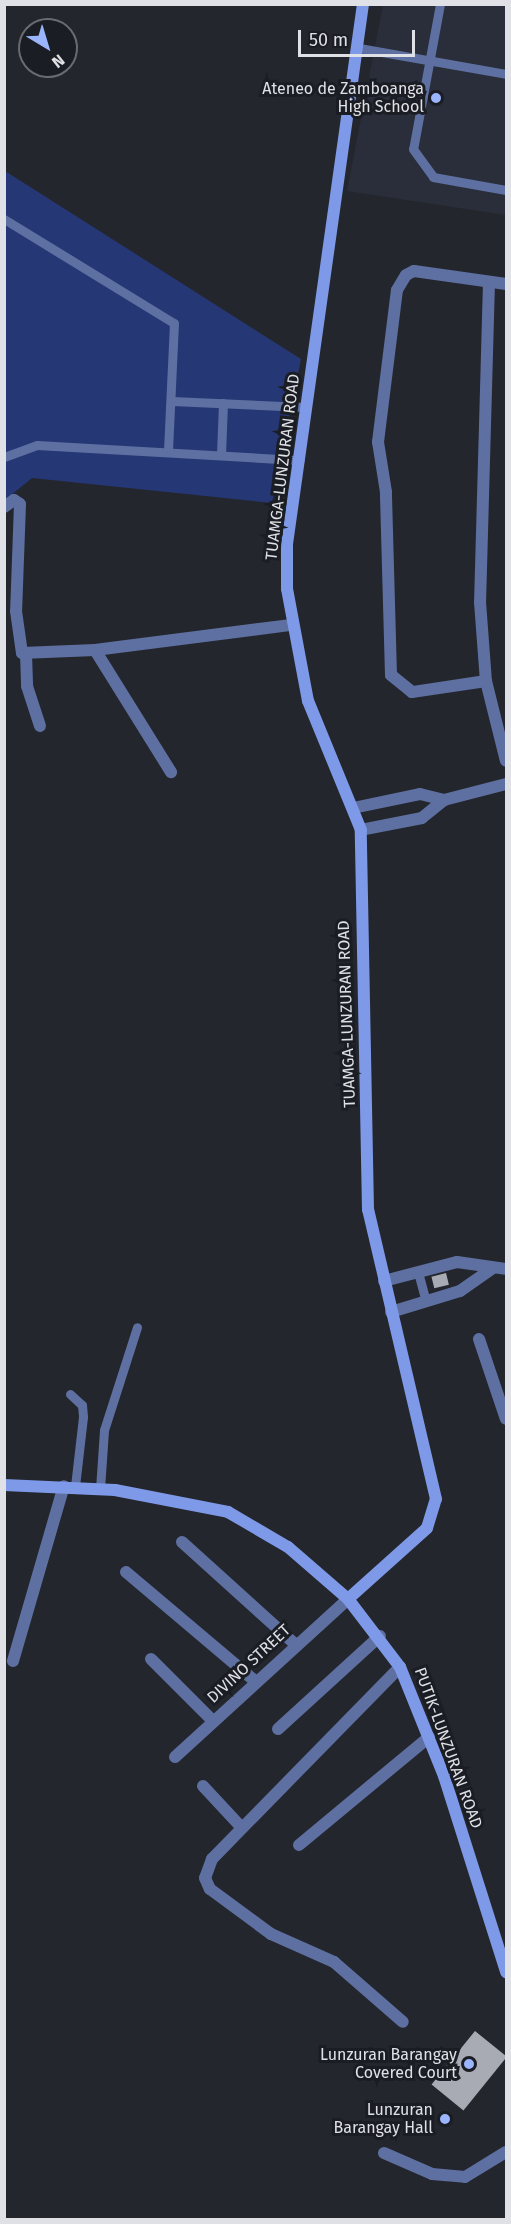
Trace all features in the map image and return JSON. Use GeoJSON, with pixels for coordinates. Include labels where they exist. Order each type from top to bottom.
{"type":"FeatureCollection","features":[{"type":"Feature","properties":{"kind":"street","name":"TUAMGA-LUNZURAN ROAD"},"geometry":{"type":"LineString","coordinates":[[348,1599],[427,1528],[436,1499],[368,1210],[361,830],[309,701],[291,625],[287,544],[300,460],[305,407],[359,48],[363,4]]}},
{"type":"Feature","properties":{"kind":"street"},"geometry":{"type":"LineString","coordinates":[[486,681],[427,693],[412,692],[391,675],[386,492],[378,442],[401,282],[414,271],[507,284]]}},
{"type":"Feature","properties":{"kind":"street"},"geometry":{"type":"LineString","coordinates":[[489,282],[480,602],[486,681],[507,761]]}},
{"type":"Feature","properties":{"kind":"street"},"geometry":{"type":"LineString","coordinates":[[4,507],[14,500],[20,504],[16,611],[19,649],[26,654],[96,650],[291,625]]}},
{"type":"Feature","properties":{"kind":"street"},"geometry":{"type":"LineString","coordinates":[[4,619],[16,611]]}},
{"type":"Feature","properties":{"kind":"street"},"geometry":{"type":"LineString","coordinates":[[96,650],[171,772]]}},
{"type":"Feature","properties":{"kind":"street"},"geometry":{"type":"LineString","coordinates":[[26,654],[27,686],[40,726]]}},
{"type":"Feature","properties":{"kind":"street"},"geometry":{"type":"LineString","coordinates":[[361,830],[422,818],[444,800],[507,784]]}},
{"type":"Feature","properties":{"kind":"street"},"geometry":{"type":"LineString","coordinates":[[353,808],[420,794],[444,800]]}},
{"type":"Feature","properties":{"kind":"street"},"geometry":{"type":"LineString","coordinates":[[384,1281],[464,1262],[507,1269]]}},
{"type":"Feature","properties":{"kind":"street"},"geometry":{"type":"LineString","coordinates":[[391,1312],[460,1291],[493,1268]]}},
{"type":"Feature","properties":{"kind":"street"},"geometry":{"type":"LineString","coordinates":[[479,1340],[507,1419]]}},
{"type":"Feature","properties":{"kind":"street","name":"PUTIK-LUNZURAN ROAD"},"geometry":{"type":"LineString","coordinates":[[4,1485],[100,1489],[228,1512],[288,1547],[348,1599],[380,1636],[400,1667],[429,1737],[507,1972]]}},
{"type":"Feature","properties":{"kind":"street"},"geometry":{"type":"LineString","coordinates":[[13,1661],[69,1486]]}},
{"type":"Feature","properties":{"kind":"street"},"geometry":{"type":"LineString","coordinates":[[182,1542],[295,1644]]}},
{"type":"Feature","properties":{"kind":"street"},"geometry":{"type":"LineString","coordinates":[[126,1572],[255,1681]]}},
{"type":"Feature","properties":{"kind":"street","name":"DIVINO STREET"},"geometry":{"type":"LineString","coordinates":[[175,1757],[295,1644],[348,1599]]}},
{"type":"Feature","properties":{"kind":"street"},"geometry":{"type":"LineString","coordinates":[[278,1729],[380,1636]]}},
{"type":"Feature","properties":{"kind":"street"},"geometry":{"type":"LineString","coordinates":[[151,1659],[213,1721]]}},
{"type":"Feature","properties":{"kind":"street"},"geometry":{"type":"LineString","coordinates":[[400,1667],[242,1828],[206,1868],[210,1889],[271,1934],[333,1962],[403,2022]]}},
{"type":"Feature","properties":{"kind":"street"},"geometry":{"type":"LineString","coordinates":[[299,1845],[429,1737]]}},
{"type":"Feature","properties":{"kind":"street"},"geometry":{"type":"LineString","coordinates":[[203,1786],[242,1828]]}},
{"type":"Feature","properties":{"kind":"street"},"geometry":{"type":"LineString","coordinates":[[384,2153],[432,2174],[465,2177],[507,2152]]}},
{"type":"Feature","properties":{"kind":"lane"},"geometry":{"type":"LineString","coordinates":[[440,4],[413,149],[421,164],[433,177],[507,190]]}},
{"type":"Feature","properties":{"kind":"lane"},"geometry":{"type":"LineString","coordinates":[[359,48],[507,74]]}},
{"type":"Feature","properties":{"kind":"lane"},"geometry":{"type":"LineString","coordinates":[[4,219],[174,323],[168,451]]}},
{"type":"Feature","properties":{"kind":"lane"},"geometry":{"type":"LineString","coordinates":[[172,401],[305,407]]}},
{"type":"Feature","properties":{"kind":"lane"},"geometry":{"type":"LineString","coordinates":[[221,454],[223,403]]}},
{"type":"Feature","properties":{"kind":"lane"},"geometry":{"type":"LineString","coordinates":[[4,457],[37,445],[300,460]]}},
{"type":"Feature","properties":{"kind":"lane"},"geometry":{"type":"LineString","coordinates":[[418,1272],[426,1301]]}},
{"type":"Feature","properties":{"kind":"lane"},"geometry":{"type":"LineString","coordinates":[[100,1489],[104,1430],[137,1327]]}},
{"type":"Feature","properties":{"kind":"lane"},"geometry":{"type":"LineString","coordinates":[[69,1486],[83,1417],[78,1399],[70,1394]]}},
{"type":"Feature","properties":{"kind":"shaded area","name":"Ateneo de Zamboanga High School"},"geometry":{"type":"Polygon","coordinates":[[[383,5],[506,5],[506,215],[347,191],[383,5]]]}},
{"type":"Feature","properties":{"kind":"shaded area"},"geometry":{"type":"Polygon","coordinates":[[[5,171],[301,359],[272,503],[32,478],[5,500],[5,171]]]}},
{"type":"Feature","properties":{"kind":"building"},"geometry":{"type":"Polygon","coordinates":[[[446,1273],[449,1285],[434,1288],[431,1277],[446,1273]]]}},
{"type":"Feature","properties":{"kind":"building"},"geometry":{"type":"Polygon","coordinates":[[[475,2031],[506,2058],[463,2110],[432,2085],[475,2031]]]}},
{"type":"Feature","properties":{"kind":"place","name":"Ateneo de Zamboanga High School"},"geometry":{"type":"Point","coordinates":[436,98]}},
{"type":"Feature","properties":{"kind":"place","name":"Lunzuran Barangay Covered Court"},"geometry":{"type":"Point","coordinates":[469,2064]}},
{"type":"Feature","properties":{"kind":"place","name":"Lunzuran Barangay Hall"},"geometry":{"type":"Point","coordinates":[445,2119]}}]}
